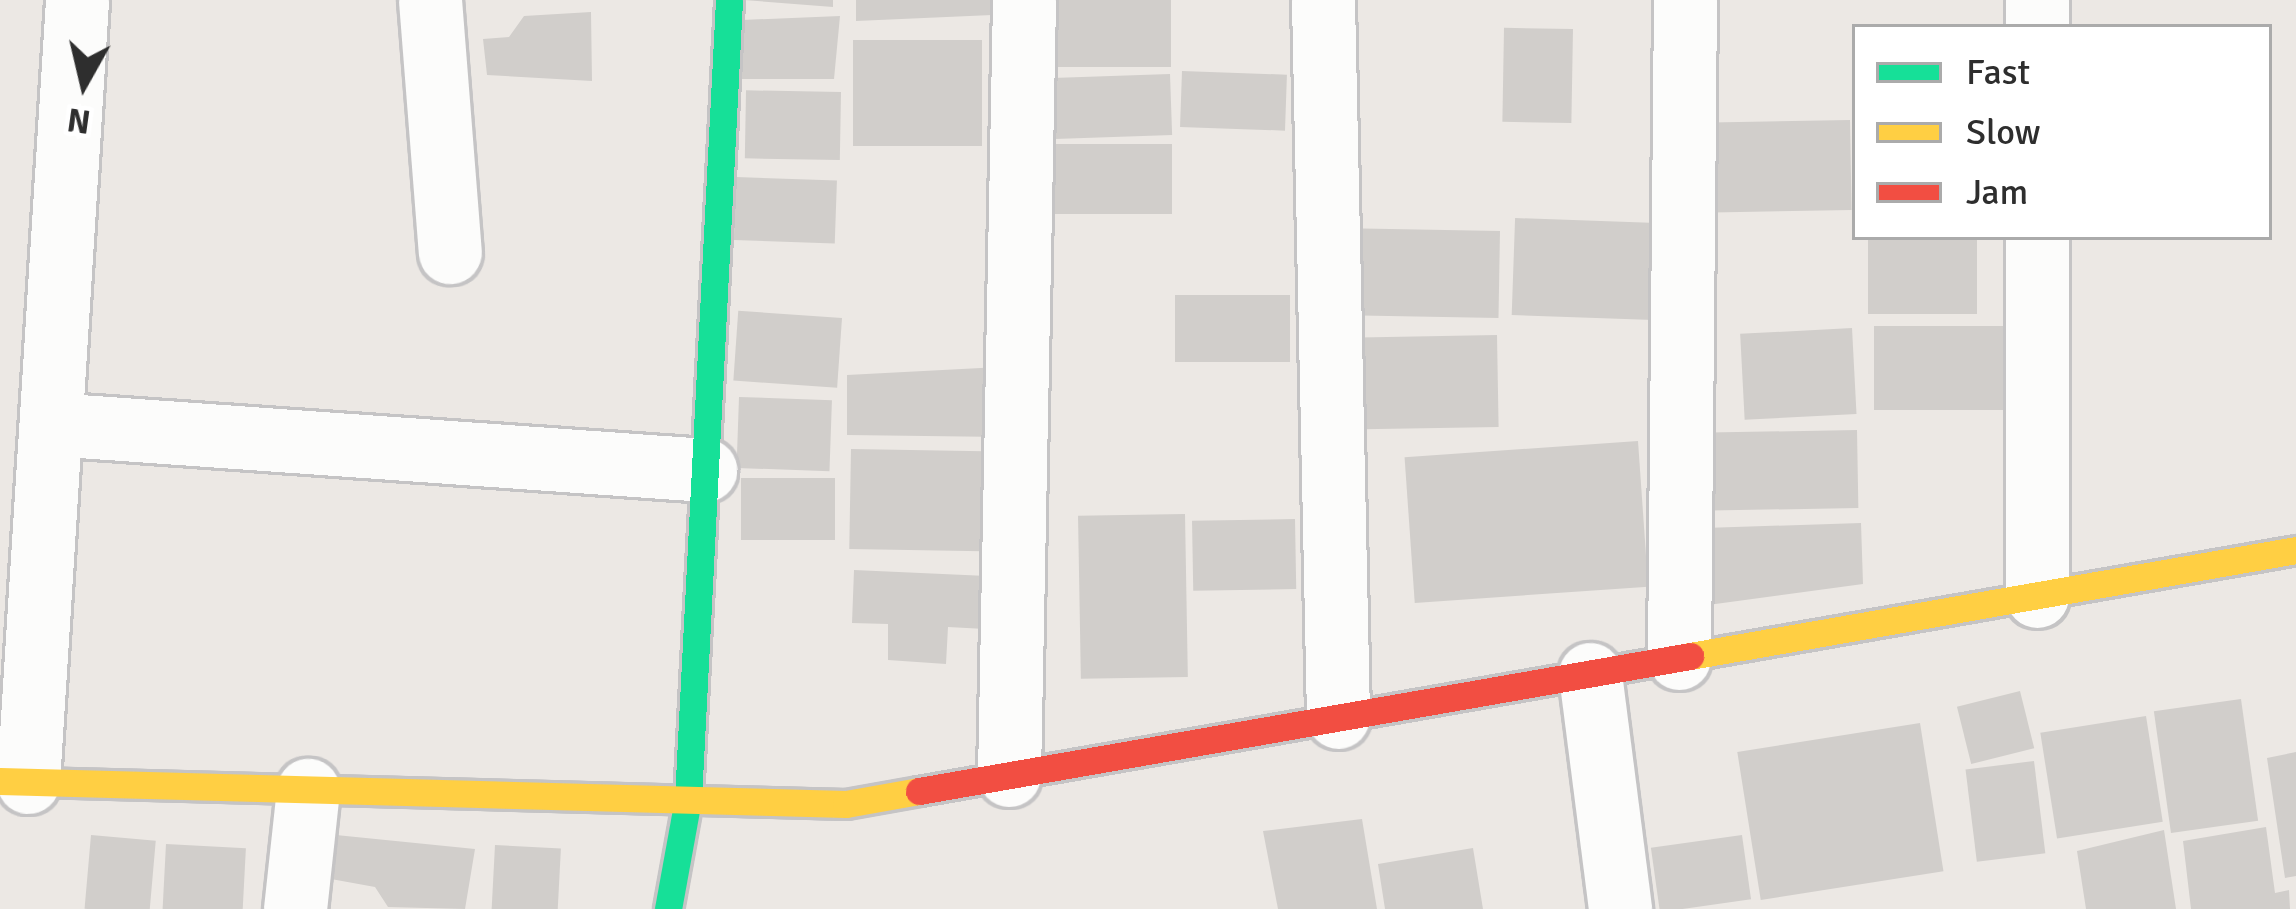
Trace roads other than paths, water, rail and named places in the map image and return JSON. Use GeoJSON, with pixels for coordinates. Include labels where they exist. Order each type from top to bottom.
{"type":"FeatureCollection","features":[{"type":"Feature","properties":{"kind":"street"},"geometry":{"type":"LineString","coordinates":[[77,0],[51,424],[14,782],[846,804],[2296,550]]}},
{"type":"Feature","properties":{"kind":"street"},"geometry":{"type":"LineString","coordinates":[[430,0],[450,252]]}},
{"type":"Feature","properties":{"kind":"street"},"geometry":{"type":"LineString","coordinates":[[668,909],[688,799],[729,0]]}},
{"type":"Feature","properties":{"kind":"street"},"geometry":{"type":"LineString","coordinates":[[1010,776],[1024,0]]}},
{"type":"Feature","properties":{"kind":"street"},"geometry":{"type":"LineString","coordinates":[[1323,0],[1338,717]]}},
{"type":"Feature","properties":{"kind":"street"},"geometry":{"type":"LineString","coordinates":[[1678,658],[1685,0]]}},
{"type":"Feature","properties":{"kind":"street"},"geometry":{"type":"LineString","coordinates":[[2037,240],[2037,596]]}},
{"type":"Feature","properties":{"kind":"street"},"geometry":{"type":"LineString","coordinates":[[51,424],[705,470]]}},
{"type":"Feature","properties":{"kind":"street"},"geometry":{"type":"LineString","coordinates":[[1590,674],[1620,909]]}},
{"type":"Feature","properties":{"kind":"street"},"geometry":{"type":"LineString","coordinates":[[295,909],[308,790]]}}]}
